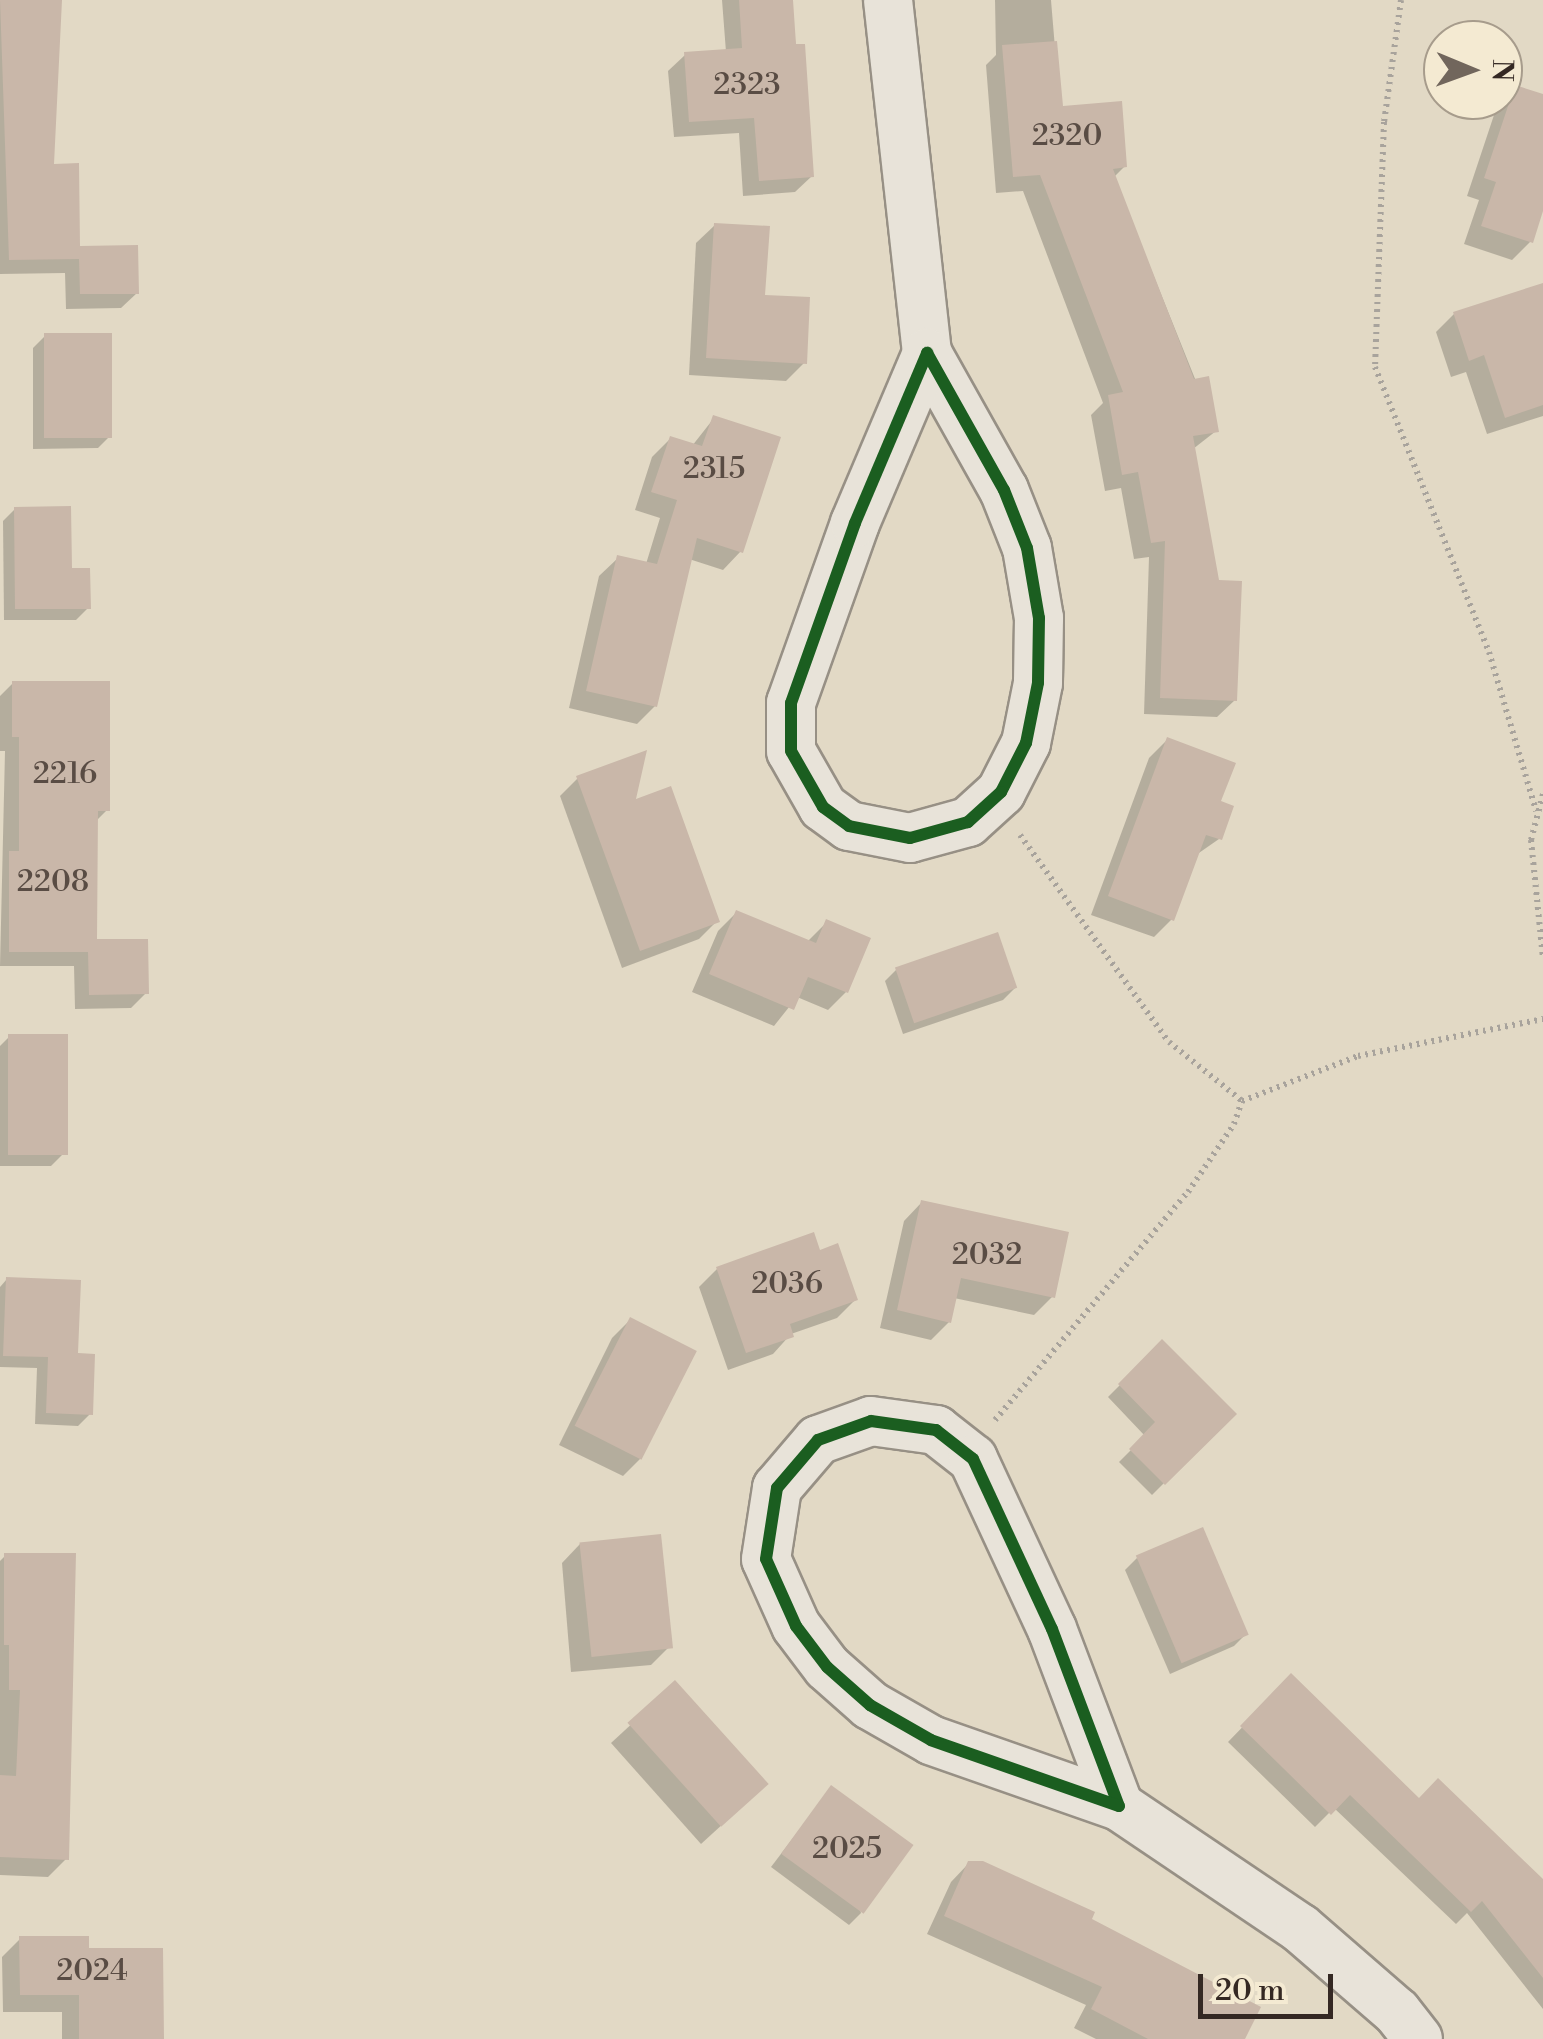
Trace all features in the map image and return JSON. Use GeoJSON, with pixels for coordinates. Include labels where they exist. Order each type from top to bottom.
{"type":"FeatureCollection","features":[{"type":"Feature","properties":{"kind":"street"},"geometry":{"type":"LineString","coordinates":[[888,0],[927,354],[1004,490],[1033,572],[1038,683],[1026,743],[994,798],[950,831],[877,836],[823,806],[791,751],[791,703],[854,523],[927,354]]}},
{"type":"Feature","properties":{"kind":"street"},"geometry":{"type":"LineString","coordinates":[[1119,1806],[991,1486],[967,1454],[936,1430],[902,1423],[871,1421],[818,1440],[776,1488],[767,1523],[766,1560],[777,1594],[827,1667],[870,1705],[979,1761],[1119,1806],[1300,1928],[1397,2012],[1418,2039]]}},
{"type":"Feature","properties":{"kind":"path"},"geometry":{"type":"LineString","coordinates":[[1400,0],[1384,122],[1375,367],[1489,652],[1536,811]]}},
{"type":"Feature","properties":{"kind":"path"},"geometry":{"type":"LineString","coordinates":[[1543,794],[1531,840],[1543,958]]}},
{"type":"Feature","properties":{"kind":"path"},"geometry":{"type":"LineString","coordinates":[[994,798],[1169,1042],[1242,1101]]}},
{"type":"Feature","properties":{"kind":"path"},"geometry":{"type":"LineString","coordinates":[[967,1454],[1188,1192],[1234,1124],[1242,1101],[1358,1056],[1543,1019]]}},
{"type":"Feature","properties":{"kind":"building"},"geometry":{"type":"Polygon","coordinates":[[[0,0],[62,0],[54,164],[79,163],[80,246],[138,245],[139,294],[80,294],[79,259],[9,260],[0,0]]]}},
{"type":"Feature","properties":{"kind":"building"},"geometry":{"type":"Polygon","coordinates":[[[739,0],[793,0],[796,44],[805,44],[814,177],[759,181],[754,118],[689,122],[684,52],[742,48],[739,0]]]}},
{"type":"Feature","properties":{"kind":"building"},"geometry":{"type":"Polygon","coordinates":[[[1057,41],[1063,106],[1122,101],[1127,167],[1113,169],[1194,379],[1209,376],[1219,432],[1193,436],[1219,580],[1242,581],[1237,701],[1160,698],[1165,541],[1151,543],[1138,472],[1122,475],[1108,395],[1123,392],[1040,175],[1013,177],[1002,45],[1057,41]]]}},
{"type":"Feature","properties":{"kind":"building"},"geometry":{"type":"Polygon","coordinates":[[[1523,88],[1543,94],[1543,211],[1533,243],[1481,226],[1496,182],[1484,178],[1503,120],[1523,120],[1523,88]]]}},
{"type":"Feature","properties":{"kind":"building"},"geometry":{"type":"Polygon","coordinates":[[[714,223],[770,226],[765,295],[810,297],[807,364],[706,358],[714,223]]]}},
{"type":"Feature","properties":{"kind":"building"},"geometry":{"type":"Polygon","coordinates":[[[1543,283],[1543,405],[1505,418],[1484,355],[1469,361],[1453,312],[1543,283]]]}},
{"type":"Feature","properties":{"kind":"building"},"geometry":{"type":"Polygon","coordinates":[[[44,333],[112,333],[112,438],[44,438],[44,333]]]}},
{"type":"Feature","properties":{"kind":"building"},"geometry":{"type":"Polygon","coordinates":[[[713,415],[781,437],[743,553],[697,538],[657,707],[586,691],[617,555],[657,564],[677,500],[651,492],[670,436],[702,446],[713,415]]]}},
{"type":"Feature","properties":{"kind":"building"},"geometry":{"type":"Polygon","coordinates":[[[71,506],[72,568],[90,568],[91,609],[15,609],[14,507],[71,506]]]}},
{"type":"Feature","properties":{"kind":"building"},"geometry":{"type":"Polygon","coordinates":[[[12,681],[110,681],[110,811],[98,811],[97,939],[148,939],[149,994],[89,995],[88,952],[9,952],[9,851],[19,851],[19,737],[12,737],[12,681]]]}},
{"type":"Feature","properties":{"kind":"building"},"geometry":{"type":"Polygon","coordinates":[[[1167,737],[1236,763],[1221,801],[1234,806],[1222,840],[1206,835],[1174,921],[1108,896],[1167,737]]]}},
{"type":"Feature","properties":{"kind":"building"},"geometry":{"type":"Polygon","coordinates":[[[647,750],[636,799],[671,786],[720,922],[640,951],[576,776],[647,750]]]}},
{"type":"Feature","properties":{"kind":"building"},"geometry":{"type":"Polygon","coordinates":[[[736,910],[816,943],[826,919],[871,938],[848,993],[808,977],[794,1010],[709,974],[736,910]]]}},
{"type":"Feature","properties":{"kind":"building"},"geometry":{"type":"Polygon","coordinates":[[[998,932],[1017,988],[914,1023],[895,967],[998,932]]]}},
{"type":"Feature","properties":{"kind":"building"},"geometry":{"type":"Polygon","coordinates":[[[8,1034],[68,1034],[68,1155],[8,1155],[8,1034]]]}},
{"type":"Feature","properties":{"kind":"building"},"geometry":{"type":"Polygon","coordinates":[[[921,1200],[1069,1232],[1055,1298],[961,1278],[951,1323],[897,1310],[921,1200]]]}},
{"type":"Feature","properties":{"kind":"building"},"geometry":{"type":"Polygon","coordinates":[[[814,1232],[820,1250],[838,1243],[858,1300],[790,1324],[794,1337],[746,1353],[716,1267],[814,1232]]]}},
{"type":"Feature","properties":{"kind":"building"},"geometry":{"type":"Polygon","coordinates":[[[6,1277],[81,1280],[78,1353],[95,1354],[93,1415],[46,1413],[48,1357],[3,1356],[6,1277]]]}},
{"type":"Feature","properties":{"kind":"building"},"geometry":{"type":"Polygon","coordinates":[[[630,1317],[697,1351],[641,1460],[575,1426],[630,1317]]]}},
{"type":"Feature","properties":{"kind":"building"},"geometry":{"type":"Polygon","coordinates":[[[1162,1339],[1237,1414],[1165,1485],[1129,1449],[1155,1422],[1118,1384],[1162,1339]]]}},
{"type":"Feature","properties":{"kind":"building"},"geometry":{"type":"Polygon","coordinates":[[[1203,1527],[1249,1635],[1182,1663],[1136,1556],[1203,1527]]]}},
{"type":"Feature","properties":{"kind":"building"},"geometry":{"type":"Polygon","coordinates":[[[661,1534],[673,1648],[591,1657],[579,1543],[661,1534]]]}},
{"type":"Feature","properties":{"kind":"building"},"geometry":{"type":"Polygon","coordinates":[[[4,1553],[76,1553],[69,1860],[0,1857],[0,1775],[16,1776],[20,1690],[9,1690],[9,1645],[4,1645],[4,1553]]]}},
{"type":"Feature","properties":{"kind":"building"},"geometry":{"type":"Polygon","coordinates":[[[1291,1673],[1419,1798],[1438,1778],[1543,1879],[1543,1978],[1482,1901],[1471,1912],[1350,1795],[1331,1815],[1240,1726],[1291,1673]]]}},
{"type":"Feature","properties":{"kind":"building"},"geometry":{"type":"Polygon","coordinates":[[[675,1680],[769,1784],[721,1827],[627,1723],[675,1680]]]}},
{"type":"Feature","properties":{"kind":"building"},"geometry":{"type":"Polygon","coordinates":[[[831,1785],[914,1845],[864,1914],[781,1854],[831,1785]]]}},
{"type":"Feature","properties":{"kind":"building"},"geometry":{"type":"Polygon","coordinates":[[[968,1861],[983,1861],[1095,1912],[1092,1919],[1261,2007],[1245,2039],[1148,2039],[1091,2009],[1102,1987],[944,1916],[968,1861]]]}},
{"type":"Feature","properties":{"kind":"building"},"geometry":{"type":"Polygon","coordinates":[[[19,1936],[89,1936],[89,1948],[163,1948],[164,2039],[79,2039],[79,1995],[20,1995],[19,1936]]]}},
{"type":"Feature","properties":{"kind":"cycle path"},"geometry":{"type":"LineString","coordinates":[[927,353],[1004,490],[1027,548],[1039,618],[1038,683],[1026,743],[1001,792],[968,822],[910,838],[849,826],[823,807],[791,751],[791,703],[855,523],[927,353]]}},
{"type":"Feature","properties":{"kind":"cycle path"},"geometry":{"type":"LineString","coordinates":[[871,1421],[936,1430],[973,1459],[1052,1629],[1119,1806],[931,1740],[870,1705],[827,1667],[796,1626],[766,1559],[777,1488],[818,1440],[871,1421]]}}]}
